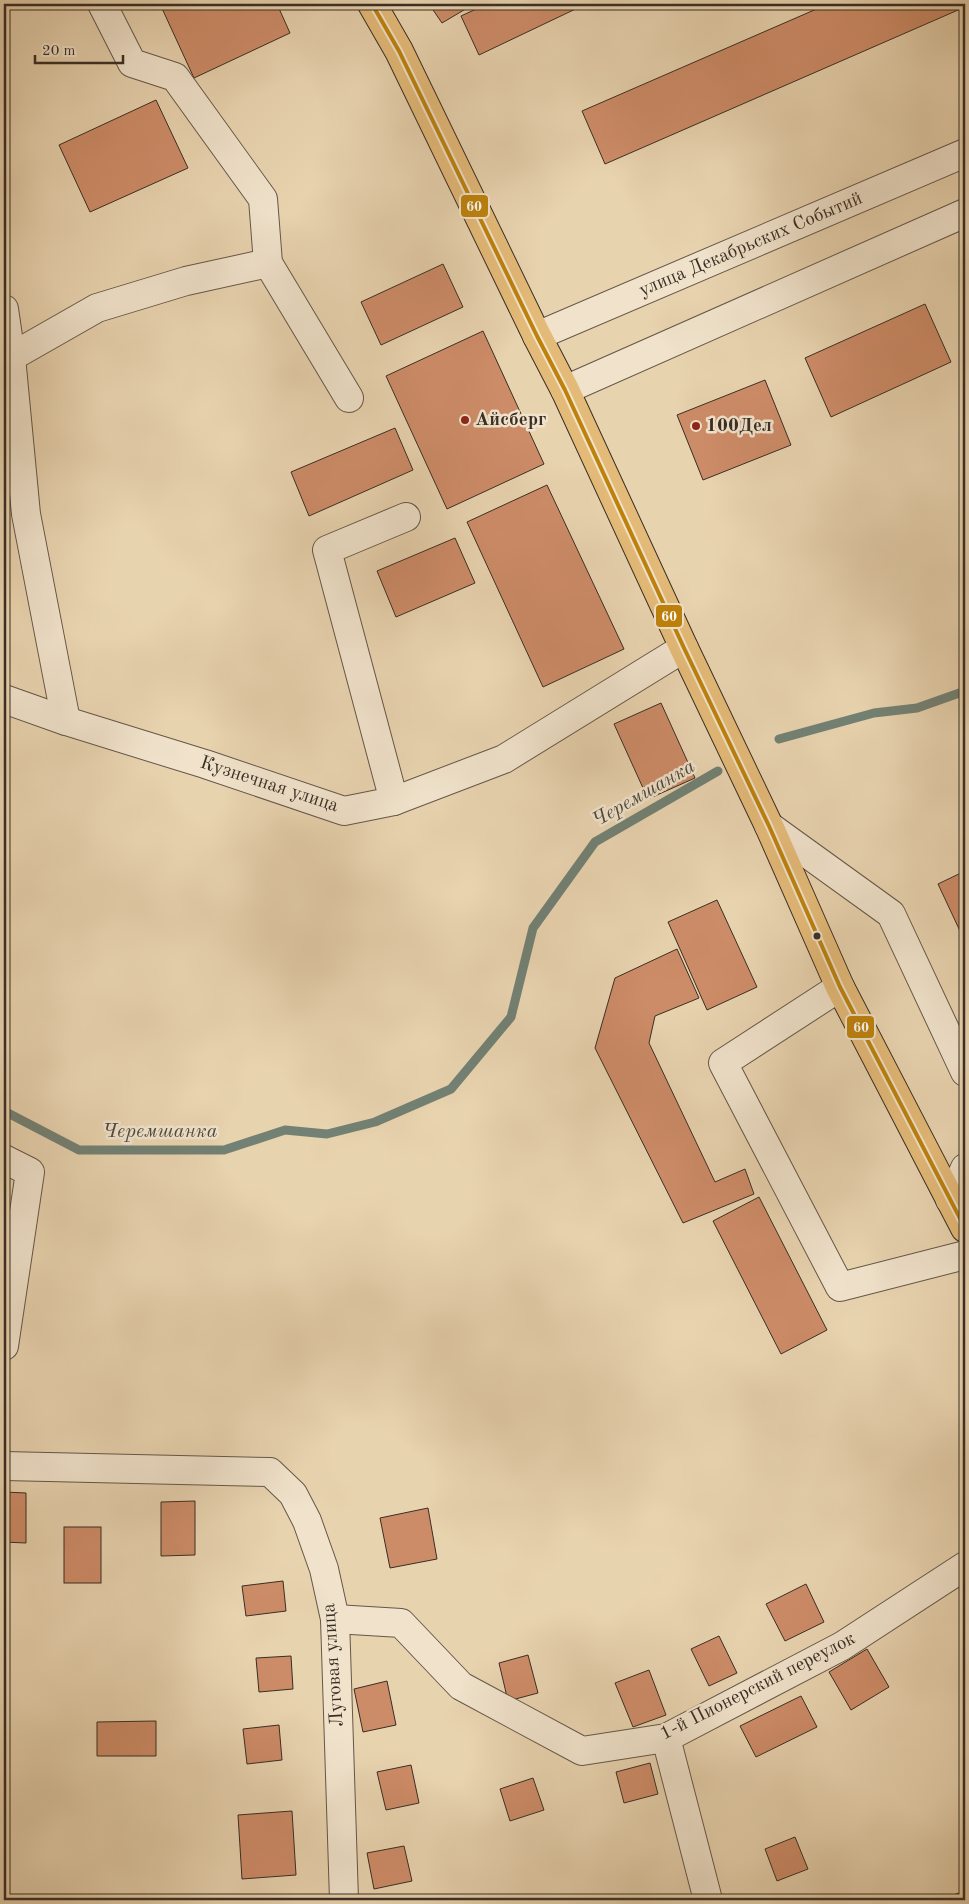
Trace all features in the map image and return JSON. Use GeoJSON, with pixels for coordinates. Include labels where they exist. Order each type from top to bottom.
{"type":"FeatureCollection","features":[{"type":"Feature","properties":{"kind":"main road"},"geometry":{"type":"LineString","coordinates":[[372,4],[399,51],[565,390],[684,648],[769,826],[840,987],[965,1228]]}},
{"type":"Feature","properties":{"kind":"street"},"geometry":{"type":"LineString","coordinates":[[102,4],[132,63],[175,77],[263,199],[268,263],[349,398]]}},
{"type":"Feature","properties":{"kind":"street","name":"улица Декабрьских Событий"},"geometry":{"type":"LineString","coordinates":[[537,336],[965,153]]}},
{"type":"Feature","properties":{"kind":"street"},"geometry":{"type":"LineString","coordinates":[[565,390],[965,213]]}},
{"type":"Feature","properties":{"kind":"street"},"geometry":{"type":"LineString","coordinates":[[11,357],[97,308],[186,281],[268,263]]}},
{"type":"Feature","properties":{"kind":"street"},"geometry":{"type":"LineString","coordinates":[[4,309],[11,357],[26,514],[66,721]]}},
{"type":"Feature","properties":{"kind":"street"},"geometry":{"type":"LineString","coordinates":[[394,802],[327,550],[406,516]]}},
{"type":"Feature","properties":{"kind":"street","name":"Кузнечная улица"},"geometry":{"type":"LineString","coordinates":[[4,699],[66,721],[205,764],[344,812],[394,802],[504,759],[684,648]]}},
{"type":"Feature","properties":{"kind":"street"},"geometry":{"type":"LineString","coordinates":[[769,826],[891,914],[965,1072]]}},
{"type":"Feature","properties":{"kind":"street"},"geometry":{"type":"LineString","coordinates":[[840,987],[723,1064],[840,1287],[965,1254]]}},
{"type":"Feature","properties":{"kind":"street"},"geometry":{"type":"LineString","coordinates":[[4,1159],[30,1172],[4,1346]]}},
{"type":"Feature","properties":{"kind":"street"},"geometry":{"type":"LineString","coordinates":[[950,1200],[965,1168]]}},
{"type":"Feature","properties":{"kind":"street","name":"Луговая улица"},"geometry":{"type":"LineString","coordinates":[[4,1466],[270,1472],[293,1494],[307,1521],[324,1569],[335,1620],[344,1900]]}},
{"type":"Feature","properties":{"kind":"street","name":"1-й Пионерский переулок"},"geometry":{"type":"LineString","coordinates":[[335,1620],[401,1623],[461,1686],[582,1751],[666,1738],[842,1646],[965,1566]]}},
{"type":"Feature","properties":{"kind":"street"},"geometry":{"type":"LineString","coordinates":[[666,1738],[708,1900]]}},
{"type":"Feature","properties":{"kind":"building"},"geometry":{"type":"Polygon","coordinates":[[[160,4],[277,4],[290,33],[194,78],[160,4]]]}},
{"type":"Feature","properties":{"kind":"building"},"geometry":{"type":"Polygon","coordinates":[[[429,4],[474,4],[442,23],[429,4]]]}},
{"type":"Feature","properties":{"kind":"building"},"geometry":{"type":"Polygon","coordinates":[[[487,4],[586,4],[479,55],[461,16],[487,4]]]}},
{"type":"Feature","properties":{"kind":"building"},"geometry":{"type":"Polygon","coordinates":[[[828,4],[965,4],[965,7],[605,164],[582,111],[828,4]]]}},
{"type":"Feature","properties":{"kind":"building"},"geometry":{"type":"Polygon","coordinates":[[[156,100],[188,168],[90,212],[59,145],[156,100]]]}},
{"type":"Feature","properties":{"kind":"building"},"geometry":{"type":"Polygon","coordinates":[[[443,264],[463,307],[381,345],[361,302],[443,264]]]}},
{"type":"Feature","properties":{"kind":"building"},"geometry":{"type":"Polygon","coordinates":[[[925,304],[951,362],[831,417],[805,358],[925,304]]]}},
{"type":"Feature","properties":{"kind":"building","name":"Айсберг"},"geometry":{"type":"Polygon","coordinates":[[[483,331],[544,464],[447,509],[386,376],[483,331]]]}},
{"type":"Feature","properties":{"kind":"building"},"geometry":{"type":"Polygon","coordinates":[[[765,380],[791,445],[703,480],[677,415],[765,380]]]}},
{"type":"Feature","properties":{"kind":"building"},"geometry":{"type":"Polygon","coordinates":[[[395,428],[413,470],[309,516],[291,472],[395,428]]]}},
{"type":"Feature","properties":{"kind":"building"},"geometry":{"type":"Polygon","coordinates":[[[547,485],[624,649],[543,687],[467,522],[547,485]]]}},
{"type":"Feature","properties":{"kind":"building"},"geometry":{"type":"Polygon","coordinates":[[[455,538],[475,583],[396,617],[377,571],[455,538]]]}},
{"type":"Feature","properties":{"kind":"building"},"geometry":{"type":"Polygon","coordinates":[[[661,703],[695,778],[648,799],[614,724],[661,703]]]}},
{"type":"Feature","properties":{"kind":"building"},"geometry":{"type":"Polygon","coordinates":[[[965,871],[965,928],[960,931],[938,884],[965,871]]]}},
{"type":"Feature","properties":{"kind":"building"},"geometry":{"type":"Polygon","coordinates":[[[717,900],[757,987],[707,1010],[668,922],[717,900]]]}},
{"type":"Feature","properties":{"kind":"building"},"geometry":{"type":"Polygon","coordinates":[[[677,949],[699,998],[655,1016],[649,1043],[715,1182],[745,1169],[754,1194],[683,1223],[595,1048],[615,978],[677,949]]]}},
{"type":"Feature","properties":{"kind":"building"},"geometry":{"type":"Polygon","coordinates":[[[759,1197],[827,1330],[781,1354],[713,1221],[759,1197]]]}},
{"type":"Feature","properties":{"kind":"building"},"geometry":{"type":"Polygon","coordinates":[[[4,1492],[26,1493],[26,1543],[4,1542],[4,1492]]]}},
{"type":"Feature","properties":{"kind":"building"},"geometry":{"type":"Polygon","coordinates":[[[195,1501],[195,1555],[161,1556],[161,1502],[195,1501]]]}},
{"type":"Feature","properties":{"kind":"building"},"geometry":{"type":"Polygon","coordinates":[[[428,1508],[437,1559],[390,1568],[380,1518],[428,1508]]]}},
{"type":"Feature","properties":{"kind":"building"},"geometry":{"type":"Polygon","coordinates":[[[64,1527],[101,1527],[101,1583],[64,1583],[64,1527]]]}},
{"type":"Feature","properties":{"kind":"building"},"geometry":{"type":"Polygon","coordinates":[[[283,1581],[286,1611],[246,1616],[242,1586],[283,1581]]]}},
{"type":"Feature","properties":{"kind":"building"},"geometry":{"type":"Polygon","coordinates":[[[806,1584],[824,1622],[785,1641],[766,1604],[806,1584]]]}},
{"type":"Feature","properties":{"kind":"building"},"geometry":{"type":"Polygon","coordinates":[[[719,1636],[737,1673],[709,1686],[691,1649],[719,1636]]]}},
{"type":"Feature","properties":{"kind":"building"},"geometry":{"type":"Polygon","coordinates":[[[867,1649],[889,1687],[851,1710],[829,1672],[867,1649]]]}},
{"type":"Feature","properties":{"kind":"building"},"geometry":{"type":"Polygon","coordinates":[[[528,1655],[538,1693],[508,1701],[499,1663],[528,1655]]]}},
{"type":"Feature","properties":{"kind":"building"},"geometry":{"type":"Polygon","coordinates":[[[291,1656],[293,1689],[259,1692],[256,1658],[291,1656]]]}},
{"type":"Feature","properties":{"kind":"building"},"geometry":{"type":"Polygon","coordinates":[[[649,1670],[666,1715],[633,1727],[615,1683],[649,1670]]]}},
{"type":"Feature","properties":{"kind":"building"},"geometry":{"type":"Polygon","coordinates":[[[387,1681],[396,1725],[363,1732],[354,1689],[387,1681]]]}},
{"type":"Feature","properties":{"kind":"building"},"geometry":{"type":"Polygon","coordinates":[[[801,1696],[817,1727],[756,1757],[740,1726],[801,1696]]]}},
{"type":"Feature","properties":{"kind":"building"},"geometry":{"type":"Polygon","coordinates":[[[156,1721],[156,1756],[97,1756],[97,1722],[156,1721]]]}},
{"type":"Feature","properties":{"kind":"building"},"geometry":{"type":"Polygon","coordinates":[[[279,1725],[282,1760],[247,1764],[243,1729],[279,1725]]]}},
{"type":"Feature","properties":{"kind":"building"},"geometry":{"type":"Polygon","coordinates":[[[650,1763],[658,1794],[624,1803],[616,1772],[650,1763]]]}},
{"type":"Feature","properties":{"kind":"building"},"geometry":{"type":"Polygon","coordinates":[[[411,1765],[419,1803],[386,1810],[377,1772],[411,1765]]]}},
{"type":"Feature","properties":{"kind":"building"},"geometry":{"type":"Polygon","coordinates":[[[533,1778],[544,1810],[510,1821],[500,1789],[533,1778]]]}},
{"type":"Feature","properties":{"kind":"building"},"geometry":{"type":"Polygon","coordinates":[[[292,1811],[296,1875],[242,1879],[238,1815],[292,1811]]]}},
{"type":"Feature","properties":{"kind":"building"},"geometry":{"type":"Polygon","coordinates":[[[795,1837],[808,1869],[777,1881],[765,1849],[795,1837]]]}},
{"type":"Feature","properties":{"kind":"building"},"geometry":{"type":"Polygon","coordinates":[[[404,1846],[412,1881],[374,1889],[367,1853],[404,1846]]]}},
{"type":"Feature","properties":{"kind":"building"},"geometry":{"type":"Polygon","coordinates":[[[965,1891],[965,1900],[941,1900],[941,1899],[965,1891]]]}},
{"type":"Feature","properties":{"kind":"waterway","name":"Черемшанка"},"geometry":{"type":"LineString","coordinates":[[779,739],[874,713],[917,708],[965,691]]}},
{"type":"Feature","properties":{"kind":"waterway","name":"Черемшанка"},"geometry":{"type":"LineString","coordinates":[[4,1111],[79,1150],[224,1150],[285,1130],[327,1134],[375,1122],[451,1089],[511,1017],[533,928],[595,842],[718,771]]}},
{"type":"Feature","properties":{"kind":"transit line","name":"60"},"geometry":{"type":"LineString","coordinates":[[372,4],[399,51],[565,390],[684,648],[769,826],[840,987],[965,1228]]}},
{"type":"Feature","properties":{"kind":"place","name":"Айсберг"},"geometry":{"type":"Point","coordinates":[465,420]}},
{"type":"Feature","properties":{"kind":"place","name":"100Дел"},"geometry":{"type":"Point","coordinates":[696,426]}}]}
